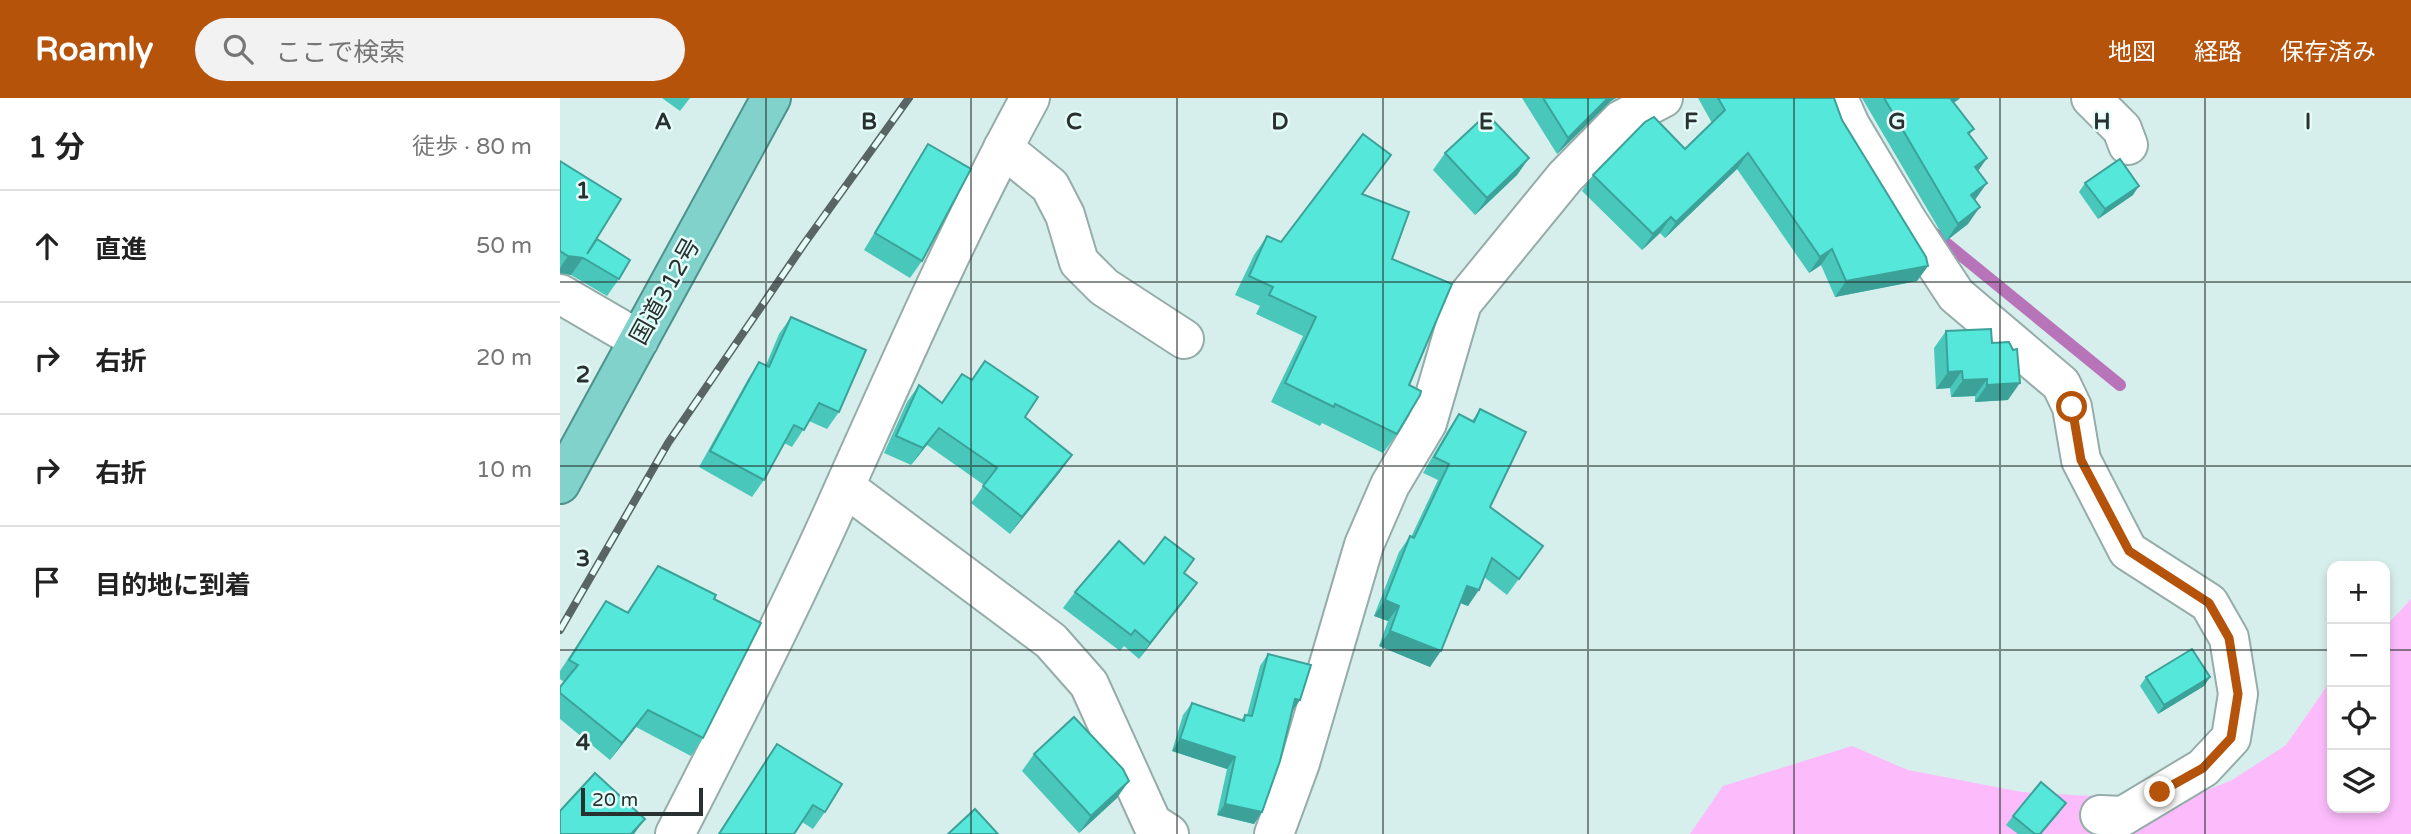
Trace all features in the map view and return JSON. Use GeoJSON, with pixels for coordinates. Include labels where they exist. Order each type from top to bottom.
{"type":"FeatureCollection","features":[{"type":"Feature","properties":{"kind":"highway","name":"国道312号"},"geometry":{"type":"LineString","coordinates":[[560,484],[771,98]]}},
{"type":"Feature","properties":{"kind":"street"},"geometry":{"type":"LineString","coordinates":[[675,834],[752,684],[845,487],[903,352],[1030,98]]}},
{"type":"Feature","properties":{"kind":"street"},"geometry":{"type":"LineString","coordinates":[[1274,834],[1300,763],[1364,545],[1390,485],[1427,423],[1462,303],[1565,177],[1621,120],[1663,98]]}},
{"type":"Feature","properties":{"kind":"street"},"geometry":{"type":"LineString","coordinates":[[1838,98],[1850,125],[1908,222],[1956,295],[2061,384],[2072,407],[2081,460],[2129,551],[2209,603],[2229,638],[2238,694],[2231,738],[2203,768],[2123,816],[2100,815]]}},
{"type":"Feature","properties":{"kind":"street"},"geometry":{"type":"LineString","coordinates":[[2091,98],[2122,129],[2129,145]]}},
{"type":"Feature","properties":{"kind":"street"},"geometry":{"type":"LineString","coordinates":[[1003,148],[1050,186],[1065,215],[1079,262],[1104,287],[1184,339]]}},
{"type":"Feature","properties":{"kind":"street"},"geometry":{"type":"LineString","coordinates":[[560,294],[639,340]]}},
{"type":"Feature","properties":{"kind":"street"},"geometry":{"type":"LineString","coordinates":[[845,487],[1051,640],[1089,684],[1152,823],[1169,834]]}},
{"type":"Feature","properties":{"kind":"shaded area"},"geometry":{"type":"Polygon","coordinates":[[[2411,599],[2411,834],[1690,834],[1723,786],[1852,746],[1908,770],[2022,792],[2091,796],[2144,804],[2193,796],[2232,780],[2286,745],[2327,686],[2327,813],[2390,813],[2390,622],[2411,599]]]}},
{"type":"Feature","properties":{"kind":"building"},"geometry":{"type":"Polygon","coordinates":[[[1543,98],[1608,98],[1568,138],[1543,98]]]}},
{"type":"Feature","properties":{"kind":"building"},"geometry":{"type":"Polygon","coordinates":[[[1718,98],[1834,98],[1842,120],[1926,257],[1928,266],[1846,281],[1832,249],[1820,257],[1748,153],[1676,222],[1671,217],[1653,234],[1593,175],[1645,122],[1654,117],[1685,149],[1725,110],[1718,98]]]}},
{"type":"Feature","properties":{"kind":"building"},"geometry":{"type":"Polygon","coordinates":[[[1884,98],[1950,98],[1974,129],[1968,133],[1987,158],[1975,167],[1987,183],[1971,195],[1980,207],[1958,224],[1884,98]]]}},
{"type":"Feature","properties":{"kind":"building"},"geometry":{"type":"Polygon","coordinates":[[[1487,114],[1529,158],[1487,198],[1445,153],[1487,114]]]}},
{"type":"Feature","properties":{"kind":"building"},"geometry":{"type":"Polygon","coordinates":[[[1363,134],[1391,155],[1362,194],[1409,212],[1392,259],[1452,284],[1409,385],[1421,391],[1420,395],[1397,434],[1285,383],[1316,317],[1269,295],[1273,287],[1249,276],[1267,236],[1281,242],[1363,134]]]}},
{"type":"Feature","properties":{"kind":"building"},"geometry":{"type":"Polygon","coordinates":[[[928,144],[971,169],[922,261],[875,233],[928,144]]]}},
{"type":"Feature","properties":{"kind":"building"},"geometry":{"type":"Polygon","coordinates":[[[2120,159],[2139,186],[2105,209],[2085,183],[2120,159]]]}},
{"type":"Feature","properties":{"kind":"building"},"geometry":{"type":"Polygon","coordinates":[[[560,161],[621,199],[587,254],[597,239],[630,260],[619,279],[583,258],[568,256],[560,251],[560,161]]]}},
{"type":"Feature","properties":{"kind":"building"},"geometry":{"type":"Polygon","coordinates":[[[791,317],[866,350],[839,412],[819,403],[804,430],[794,425],[764,480],[710,451],[759,362],[769,367],[791,317]]]}},
{"type":"Feature","properties":{"kind":"building"},"geometry":{"type":"Polygon","coordinates":[[[1991,329],[1992,343],[2009,342],[2013,350],[2017,349],[2020,383],[1987,385],[1987,379],[1963,380],[1962,371],[1948,372],[1946,331],[1991,329]]]}},
{"type":"Feature","properties":{"kind":"building"},"geometry":{"type":"Polygon","coordinates":[[[985,361],[1038,397],[1025,417],[1072,455],[1022,517],[983,486],[997,468],[939,428],[923,448],[896,436],[919,385],[942,403],[962,374],[972,380],[985,361]]]}},
{"type":"Feature","properties":{"kind":"building"},"geometry":{"type":"Polygon","coordinates":[[[1480,409],[1526,432],[1490,507],[1543,546],[1519,579],[1492,558],[1479,590],[1467,586],[1441,651],[1390,631],[1399,606],[1385,600],[1410,536],[1414,538],[1449,464],[1434,457],[1459,414],[1474,422],[1480,409]]]}},
{"type":"Feature","properties":{"kind":"building"},"geometry":{"type":"Polygon","coordinates":[[[1165,537],[1194,559],[1184,573],[1197,583],[1150,643],[1135,630],[1131,635],[1075,592],[1119,541],[1144,564],[1165,537]]]}},
{"type":"Feature","properties":{"kind":"building"},"geometry":{"type":"Polygon","coordinates":[[[658,566],[716,595],[714,599],[761,623],[703,738],[648,710],[622,743],[560,693],[560,687],[578,665],[569,660],[606,601],[628,613],[658,566]]]}},
{"type":"Feature","properties":{"kind":"building"},"geometry":{"type":"Polygon","coordinates":[[[2192,649],[2210,677],[2164,705],[2146,677],[2192,649]]]}},
{"type":"Feature","properties":{"kind":"building"},"geometry":{"type":"Polygon","coordinates":[[[1268,654],[1311,665],[1300,700],[1295,699],[1280,761],[1262,812],[1225,804],[1235,757],[1180,739],[1192,703],[1244,721],[1245,715],[1252,716],[1268,654]]]}},
{"type":"Feature","properties":{"kind":"building"},"geometry":{"type":"Polygon","coordinates":[[[1074,717],[1123,769],[1129,781],[1091,816],[1034,754],[1074,717]]]}},
{"type":"Feature","properties":{"kind":"building"},"geometry":{"type":"Polygon","coordinates":[[[777,744],[842,784],[825,812],[813,805],[794,834],[719,834],[777,744]]]}},
{"type":"Feature","properties":{"kind":"building"},"geometry":{"type":"Polygon","coordinates":[[[595,773],[645,819],[631,834],[560,834],[560,811],[595,773]]]}},
{"type":"Feature","properties":{"kind":"building"},"geometry":{"type":"Polygon","coordinates":[[[2041,782],[2066,803],[2040,834],[2035,834],[2013,816],[2041,782]]]}},
{"type":"Feature","properties":{"kind":"building"},"geometry":{"type":"Polygon","coordinates":[[[975,809],[998,834],[948,834],[975,809]]]}},
{"type":"Feature","properties":{"kind":"waterway"},"geometry":{"type":"LineString","coordinates":[[1930,230],[2120,385]]}},
{"type":"Feature","properties":{"kind":"railway"},"geometry":{"type":"LineString","coordinates":[[560,630],[668,443],[804,244],[909,98]]}},
{"type":"Feature","properties":{"kind":"route"},"geometry":{"type":"LineString","coordinates":[[2072,407],[2081,460],[2129,551],[2168,579],[2209,603],[2229,638],[2238,694],[2231,738],[2203,768],[2160,792]]}}]}
